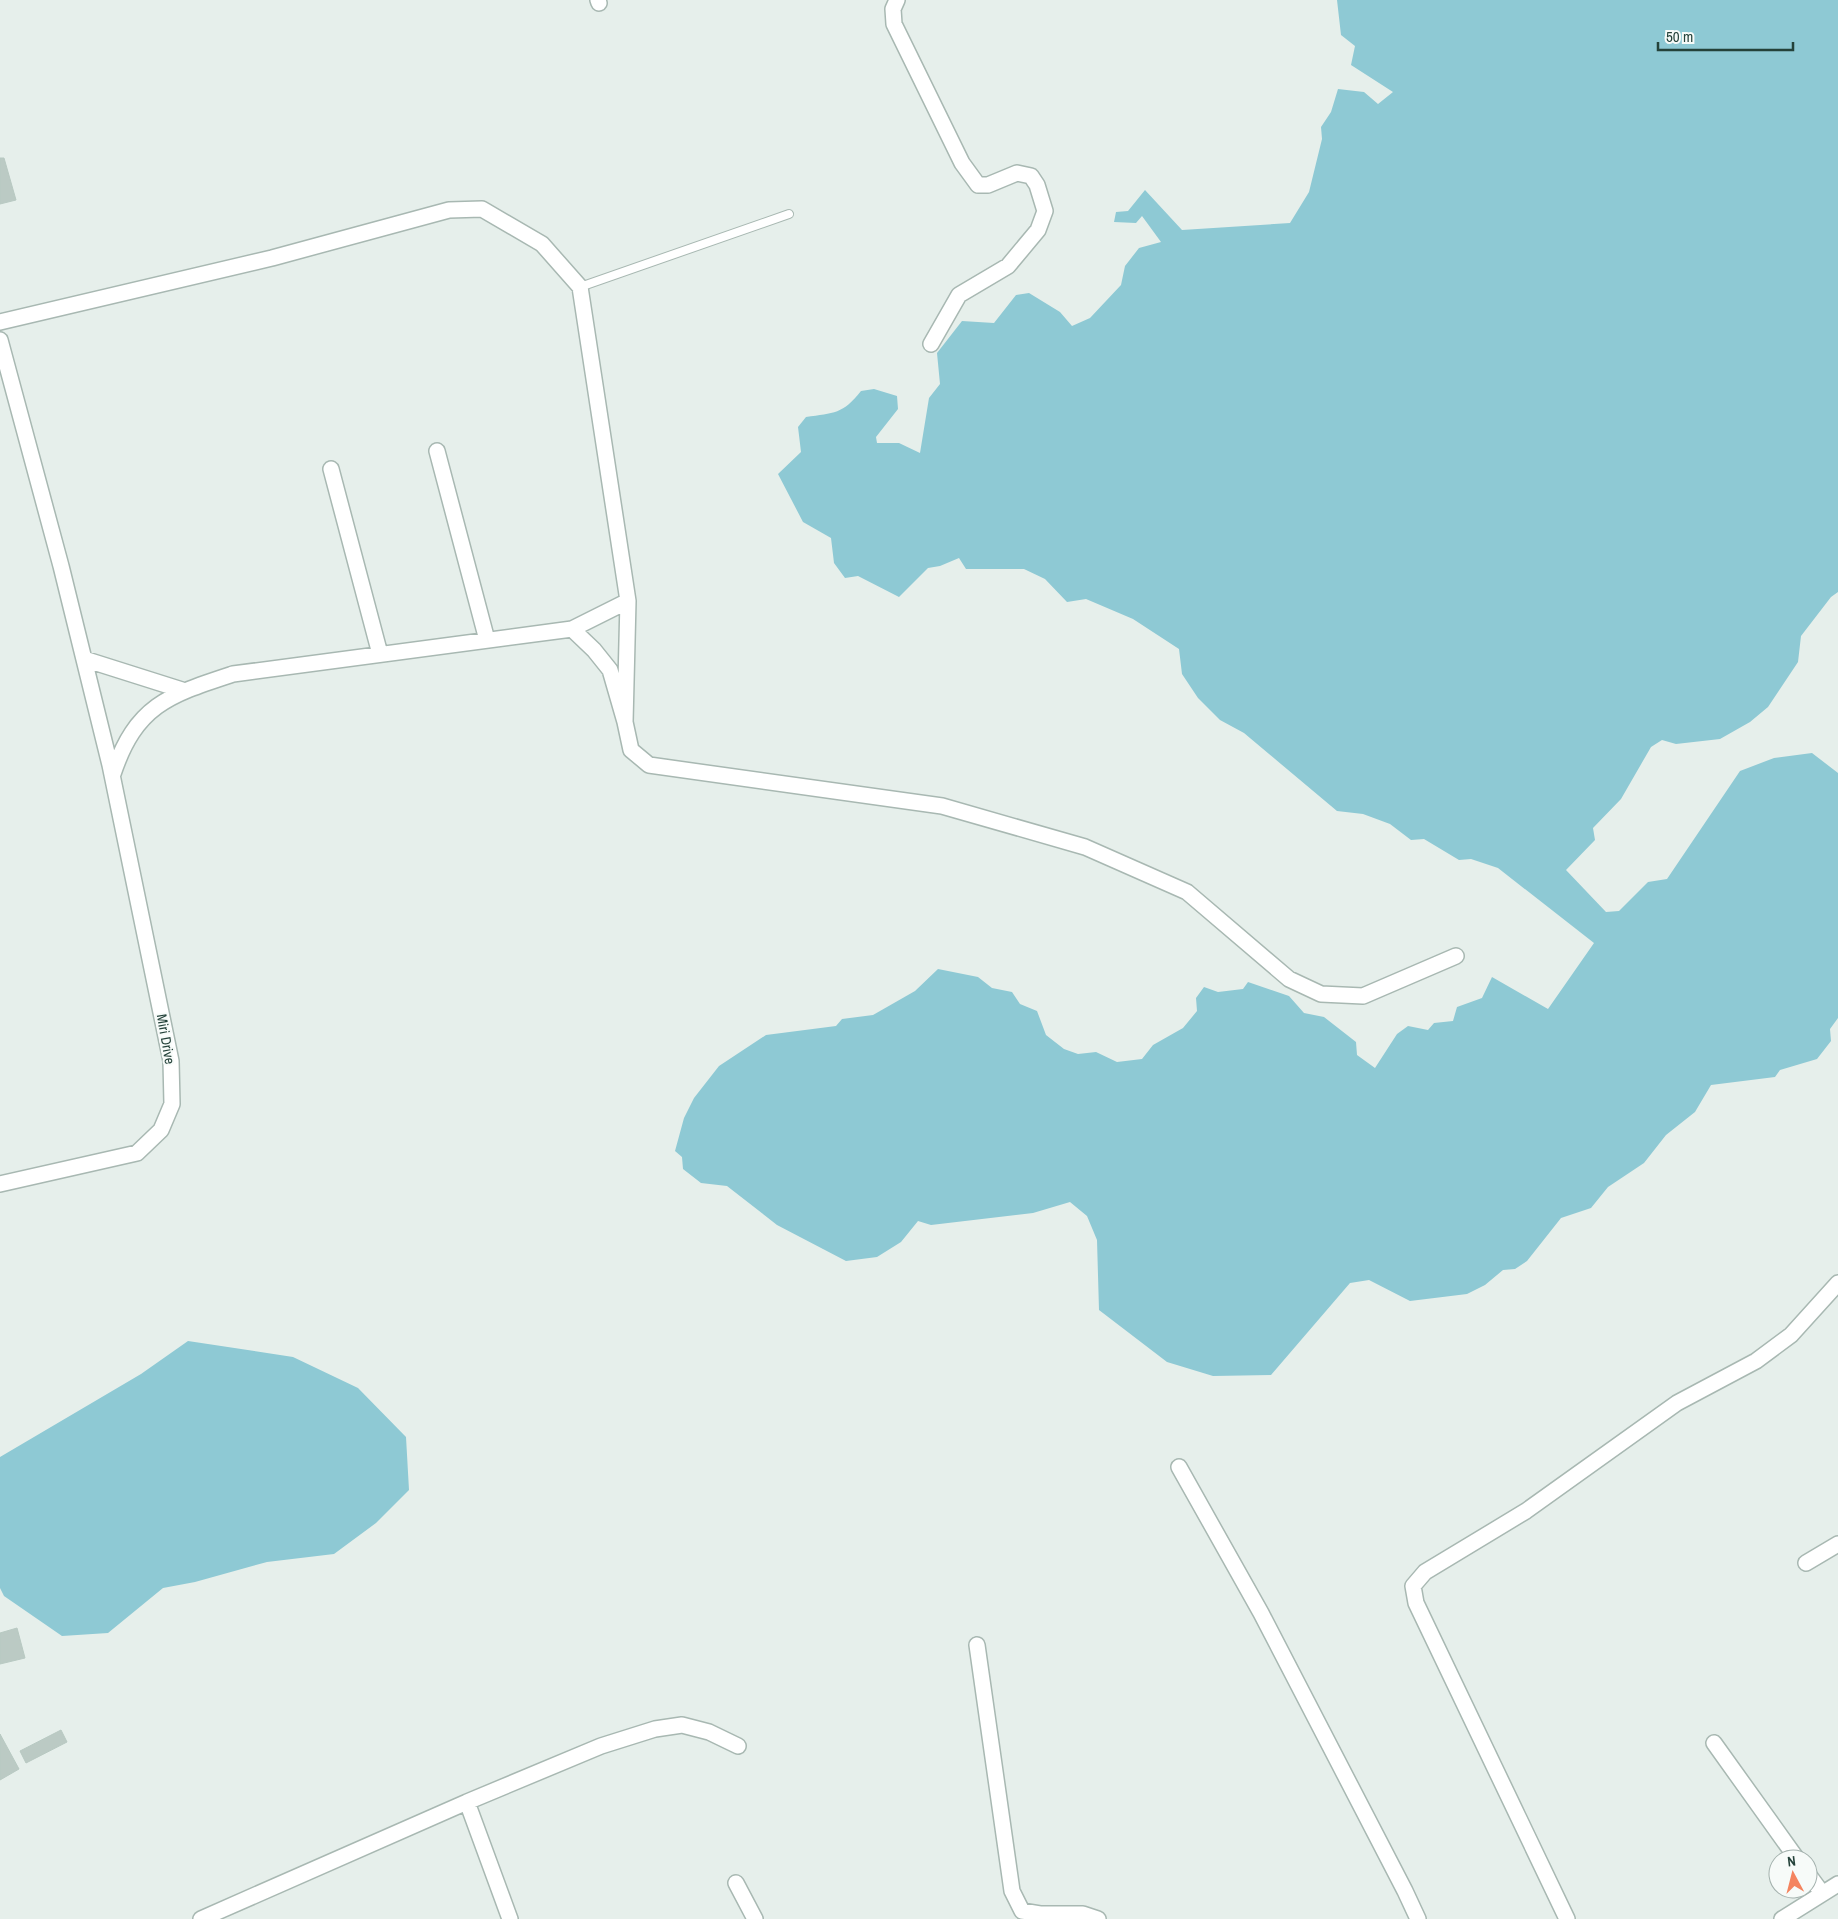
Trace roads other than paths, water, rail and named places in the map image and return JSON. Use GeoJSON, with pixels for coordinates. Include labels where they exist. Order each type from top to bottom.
{"type":"FeatureCollection","features":[{"type":"Feature","properties":{"kind":"street"},"geometry":{"type":"LineString","coordinates":[[897,0],[893,9],[894,24],[962,163],[971,177],[978,184],[988,184],[1017,173],[1031,176],[1037,185],[1045,211],[1038,230],[1008,266],[959,295],[931,344]]}},
{"type":"Feature","properties":{"kind":"street"},"geometry":{"type":"LineString","coordinates":[[0,322],[272,258],[449,210],[482,209],[542,244],[580,287],[628,601],[625,722]]}},
{"type":"Feature","properties":{"kind":"street","name":"Miri Drive"},"geometry":{"type":"LineString","coordinates":[[0,340],[110,765],[171,1061],[172,1104],[161,1130],[137,1153],[0,1184]]}},
{"type":"Feature","properties":{"kind":"street"},"geometry":{"type":"LineString","coordinates":[[437,451],[487,640]]}},
{"type":"Feature","properties":{"kind":"street"},"geometry":{"type":"LineString","coordinates":[[330,469],[380,654]]}},
{"type":"Feature","properties":{"kind":"street"},"geometry":{"type":"LineString","coordinates":[[112,778],[119,754],[130,734],[153,708],[182,690],[233,674],[572,629],[628,601]]}},
{"type":"Feature","properties":{"kind":"street"},"geometry":{"type":"LineString","coordinates":[[572,629],[594,650],[610,670],[625,722],[630,750],[648,765],[942,806],[1085,847],[1187,892],[1289,979],[1321,994],[1363,996],[1456,956]]}},
{"type":"Feature","properties":{"kind":"street"},"geometry":{"type":"LineString","coordinates":[[84,659],[182,690]]}},
{"type":"Feature","properties":{"kind":"street"},"geometry":{"type":"LineString","coordinates":[[1567,1919],[1416,1603],[1413,1586],[1424,1572],[1526,1511],[1677,1403],[1756,1361],[1791,1335],[1836,1290]]}},
{"type":"Feature","properties":{"kind":"street"},"geometry":{"type":"LineString","coordinates":[[1179,1467],[1261,1614],[1418,1919]]}},
{"type":"Feature","properties":{"kind":"street"},"geometry":{"type":"LineString","coordinates":[[1806,1563],[1838,1544]]}},
{"type":"Feature","properties":{"kind":"street"},"geometry":{"type":"LineString","coordinates":[[977,1645],[1012,1891],[1022,1911],[1040,1914],[1083,1914],[1098,1919]]}},
{"type":"Feature","properties":{"kind":"street"},"geometry":{"type":"LineString","coordinates":[[201,1919],[467,1802],[601,1746],[655,1729],[682,1725],[708,1732],[738,1746]]}},
{"type":"Feature","properties":{"kind":"street"},"geometry":{"type":"LineString","coordinates":[[1714,1743],[1790,1849]]}},
{"type":"Feature","properties":{"kind":"street"},"geometry":{"type":"LineString","coordinates":[[467,1802],[510,1919]]}},
{"type":"Feature","properties":{"kind":"street"},"geometry":{"type":"LineString","coordinates":[[736,1883],[755,1919]]}},
{"type":"Feature","properties":{"kind":"street"},"geometry":{"type":"LineString","coordinates":[[1782,1919],[1838,1884]]}},
{"type":"Feature","properties":{"kind":"street"},"geometry":{"type":"LineString","coordinates":[[1818,1888],[1822,1893]]}},
{"type":"Feature","properties":{"kind":"lane"},"geometry":{"type":"LineString","coordinates":[[580,287],[788,214]]}},
{"type":"Feature","properties":{"kind":"water"},"geometry":{"type":"Polygon","coordinates":[[[1337,0],[1838,0],[1838,592],[1831,597],[1801,636],[1798,662],[1768,707],[1750,722],[1720,739],[1676,744],[1662,740],[1651,747],[1621,799],[1593,828],[1595,840],[1566,870],[1606,912],[1619,911],[1648,882],[1667,879],[1740,771],[1774,758],[1812,753],[1838,773],[1838,1018],[1830,1029],[1831,1041],[1817,1059],[1780,1070],[1775,1077],[1711,1085],[1695,1112],[1666,1135],[1644,1163],[1608,1187],[1591,1208],[1561,1218],[1527,1261],[1515,1269],[1503,1270],[1485,1285],[1467,1294],[1410,1301],[1369,1280],[1350,1283],[1271,1375],[1213,1376],[1167,1362],[1099,1310],[1097,1240],[1087,1216],[1070,1202],[1033,1213],[931,1225],[918,1221],[901,1242],[877,1257],[846,1261],[777,1225],[727,1186],[701,1183],[683,1169],[682,1157],[675,1151],[684,1118],[694,1098],[719,1066],[766,1035],[836,1026],[842,1019],[873,1015],[915,991],[938,969],[978,977],[992,988],[1012,992],[1020,1004],[1037,1011],[1046,1035],[1064,1049],[1078,1054],[1096,1052],[1117,1062],[1142,1059],[1153,1045],[1183,1028],[1197,1011],[1196,998],[1204,987],[1218,992],[1243,989],[1248,982],[1289,996],[1304,1013],[1324,1017],[1356,1042],[1357,1055],[1375,1068],[1397,1034],[1408,1026],[1428,1030],[1434,1023],[1453,1021],[1457,1007],[1482,998],[1492,977],[1548,1009],[1594,943],[1498,868],[1471,859],[1459,860],[1424,839],[1411,840],[1390,824],[1363,814],[1337,811],[1244,733],[1220,720],[1198,698],[1182,674],[1179,649],[1133,619],[1086,599],[1067,602],[1045,579],[1024,569],[966,569],[959,558],[940,566],[928,568],[899,597],[858,576],[845,578],[834,563],[831,538],[803,522],[778,474],[801,452],[798,427],[806,417],[837,411],[855,399],[861,391],[874,389],[897,396],[898,409],[876,437],[877,443],[899,443],[920,453],[929,398],[940,384],[937,353],[962,321],[994,323],[1016,295],[1029,293],[1060,312],[1072,326],[1090,318],[1121,285],[1125,266],[1139,248],[1161,242],[1142,216],[1136,223],[1114,222],[1116,212],[1128,211],[1145,190],[1182,230],[1290,223],[1309,192],[1322,139],[1321,127],[1331,112],[1338,89],[1364,92],[1378,104],[1393,92],[1351,65],[1355,46],[1341,35],[1337,0]]]}},
{"type":"Feature","properties":{"kind":"water"},"geometry":{"type":"Polygon","coordinates":[[[188,1341],[293,1357],[358,1388],[406,1437],[409,1490],[376,1523],[334,1554],[267,1562],[195,1582],[163,1588],[108,1633],[62,1636],[4,1596],[0,1588],[0,1457],[141,1374],[188,1341]]]}}]}
